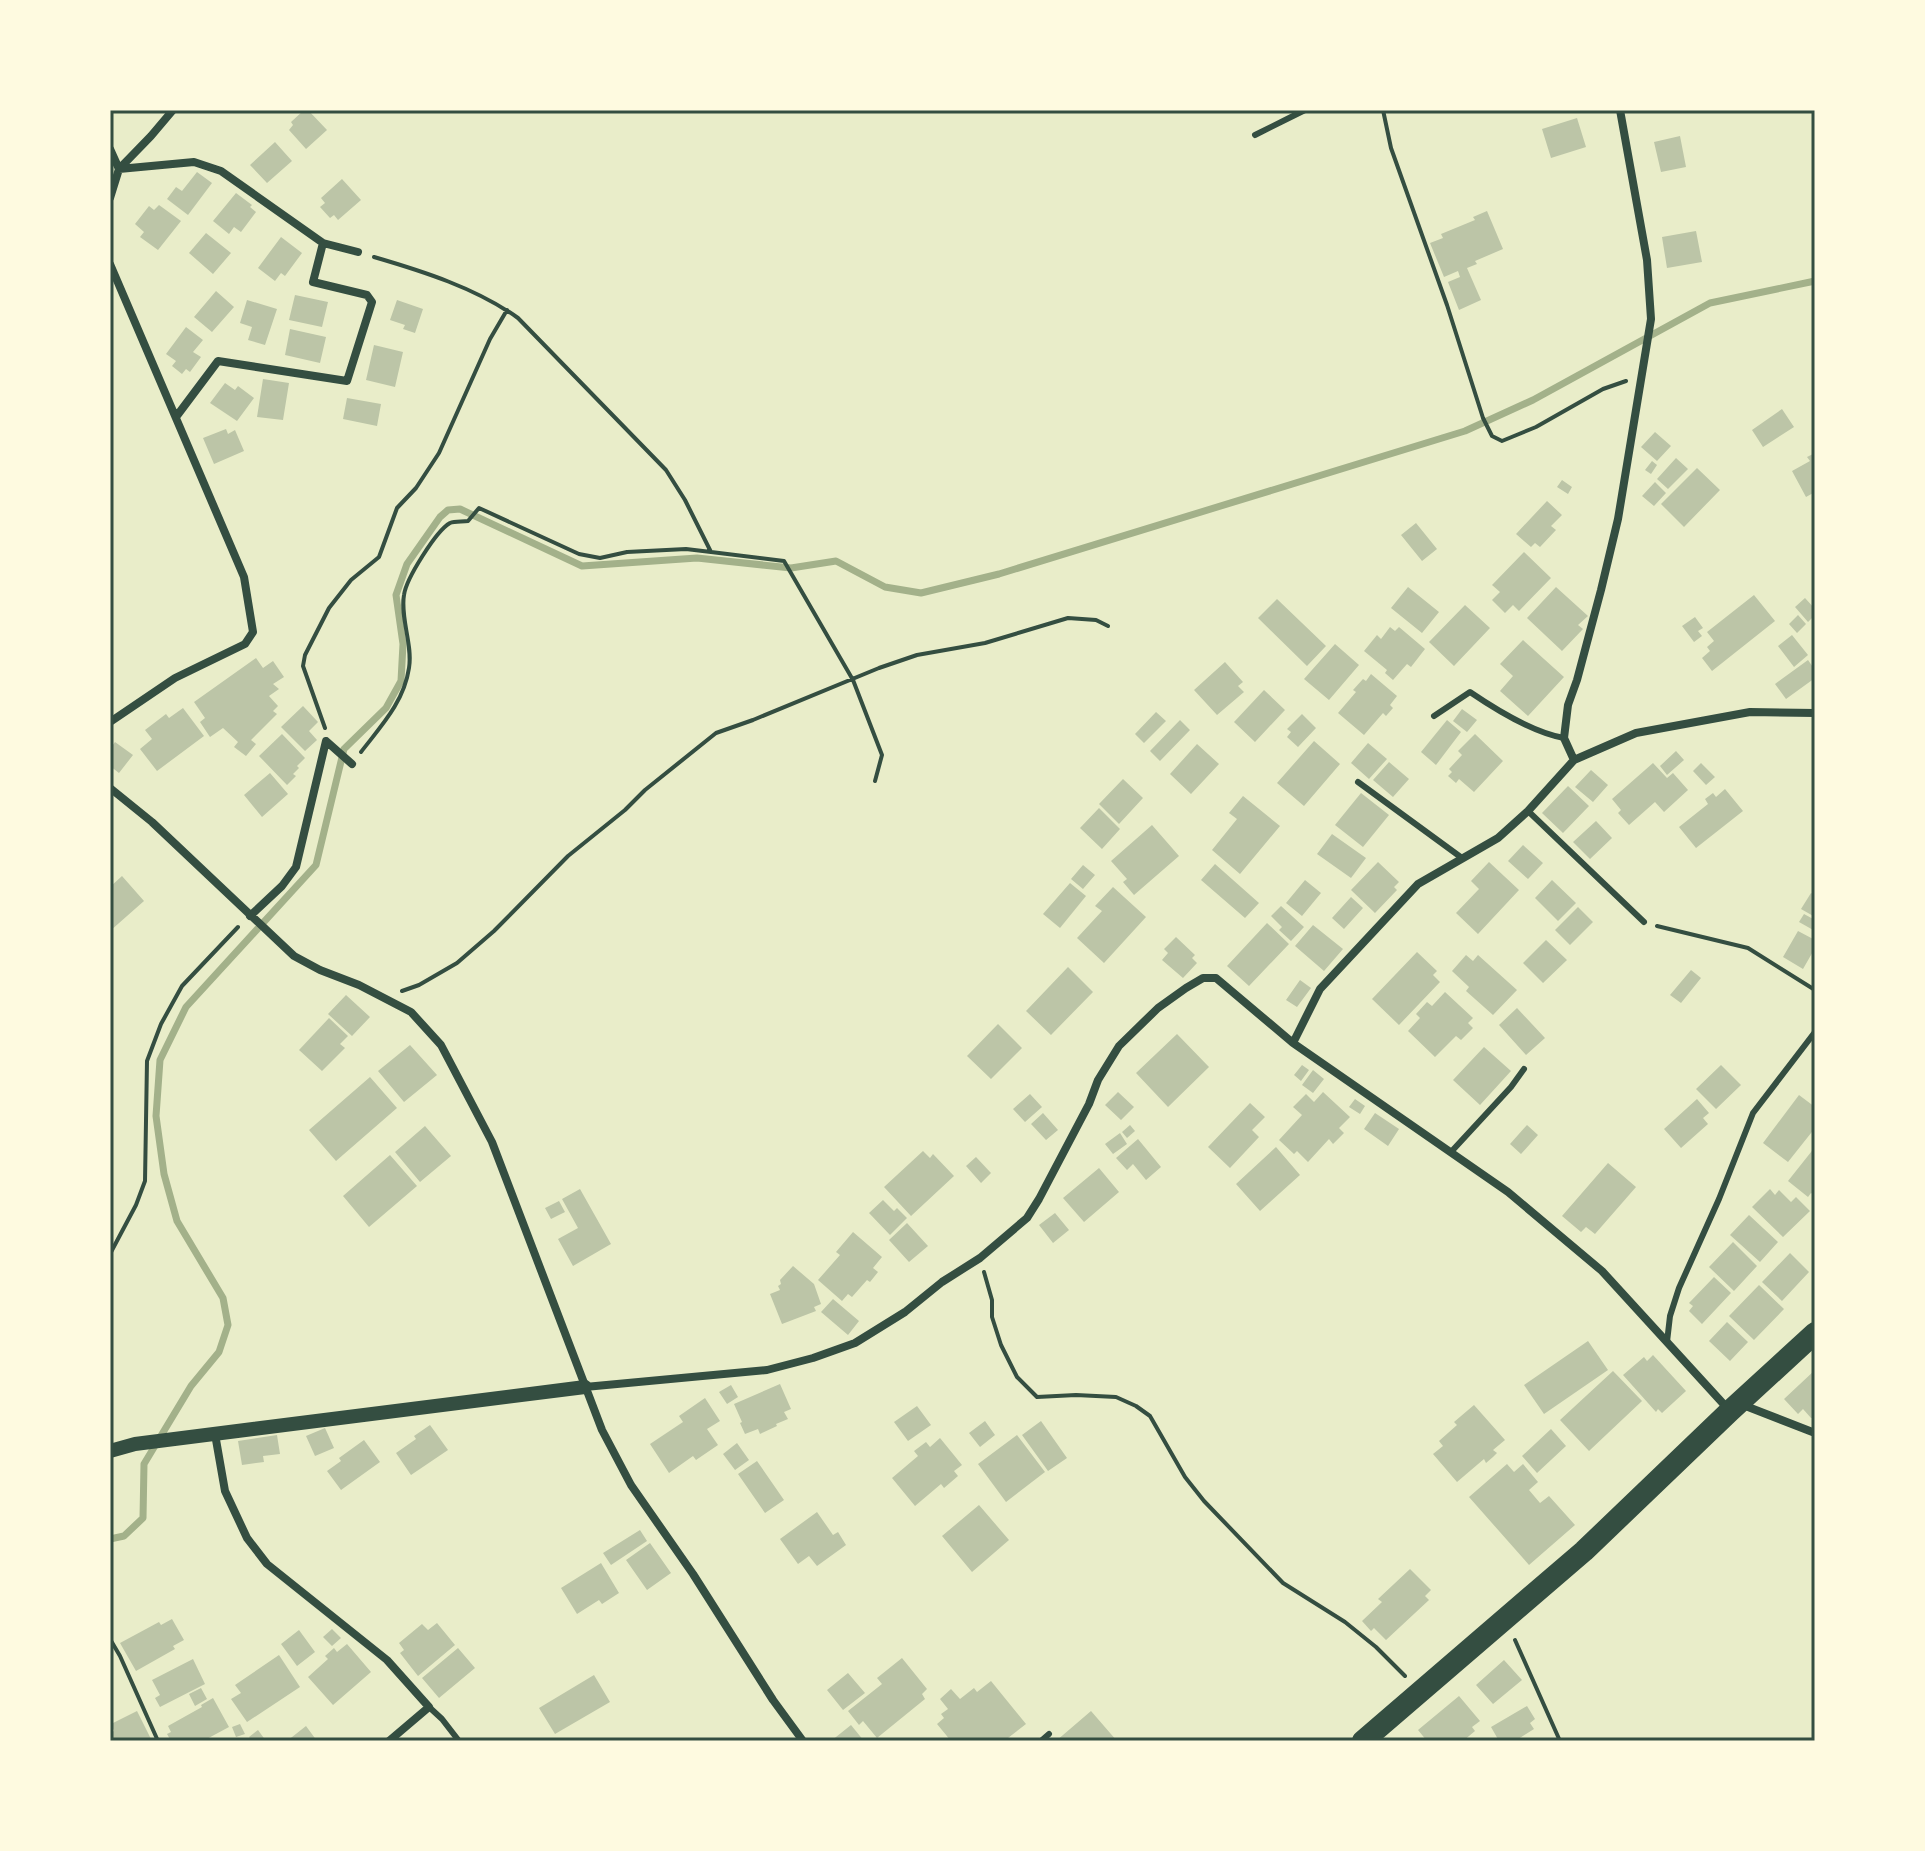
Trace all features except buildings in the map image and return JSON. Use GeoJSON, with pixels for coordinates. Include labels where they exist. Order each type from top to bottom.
{"type":"FeatureCollection","features":[{"type":"Feature","properties":{"kind":"highway"},"geometry":{"type":"LineString","coordinates":[[1363,1741],[1584,1551],[1815,1333]]}},
{"type":"Feature","properties":{"kind":"street"},"geometry":{"type":"LineString","coordinates":[[110,198],[119,169],[173,110]]}},
{"type":"Feature","properties":{"kind":"street"},"geometry":{"type":"LineString","coordinates":[[1574,760],[1564,738],[1568,705],[1618,519],[1651,319],[1647,260],[1620,110]]}},
{"type":"Feature","properties":{"kind":"street"},"geometry":{"type":"LineString","coordinates":[[110,149],[119,169]]}},
{"type":"Feature","properties":{"kind":"street"},"geometry":{"type":"LineString","coordinates":[[119,169],[194,162],[221,171],[323,243],[358,252]]}},
{"type":"Feature","properties":{"kind":"street"},"geometry":{"type":"LineString","coordinates":[[176,417],[218,361],[347,381],[372,302],[367,295],[313,282],[323,243]]}},
{"type":"Feature","properties":{"kind":"street"},"geometry":{"type":"LineString","coordinates":[[110,264],[244,577],[253,632],[245,644],[175,678],[110,722]]}},
{"type":"Feature","properties":{"kind":"street"},"geometry":{"type":"LineString","coordinates":[[1293,1043],[1320,989],[1418,884],[1498,838],[1528,811],[1574,760],[1636,733],[1750,712],[1815,713]]}},
{"type":"Feature","properties":{"kind":"street"},"geometry":{"type":"LineString","coordinates":[[250,916],[282,886],[296,867],[326,741],[352,764]]}},
{"type":"Feature","properties":{"kind":"street"},"geometry":{"type":"LineString","coordinates":[[110,788],[152,822],[294,956],[411,1012],[441,1045],[492,1142],[602,1430],[631,1485],[803,1741]]}},
{"type":"Feature","properties":{"kind":"street"},"geometry":{"type":"LineString","coordinates":[[110,1451],[135,1444],[585,1387],[767,1370],[855,1343],[905,1312],[942,1282],[980,1258],[1027,1218],[1089,1104],[1098,1080],[1119,1046],[1158,1008],[1203,978],[1216,978],[1293,1043],[1508,1192],[1602,1271],[1667,1342],[1734,1407],[1815,1433]]}},
{"type":"Feature","properties":{"kind":"street"},"geometry":{"type":"LineString","coordinates":[[215,1434],[225,1491],[247,1538],[267,1564],[387,1660],[429,1707],[389,1741]]}},
{"type":"Feature","properties":{"kind":"lane"},"geometry":{"type":"LineString","coordinates":[[1255,135],[1305,110]]}},
{"type":"Feature","properties":{"kind":"lane"},"geometry":{"type":"LineString","coordinates":[[1434,716],[1470,692],[1495,709],[1548,735],[1564,738]]}},
{"type":"Feature","properties":{"kind":"lane"},"geometry":{"type":"LineString","coordinates":[[1358,782],[1462,858]]}},
{"type":"Feature","properties":{"kind":"lane"},"geometry":{"type":"LineString","coordinates":[[1528,811],[1644,922]]}},
{"type":"Feature","properties":{"kind":"lane"},"geometry":{"type":"LineString","coordinates":[[1667,1342],[1670,1316],[1679,1288],[1753,1113],[1815,1032]]}},
{"type":"Feature","properties":{"kind":"lane"},"geometry":{"type":"LineString","coordinates":[[1451,1152],[1524,1069]]}},
{"type":"Feature","properties":{"kind":"lane"},"geometry":{"type":"LineString","coordinates":[[429,1707],[459,1741]]}},
{"type":"Feature","properties":{"kind":"lane"},"geometry":{"type":"LineString","coordinates":[[1041,1741],[1049,1734]]}},
{"type":"Feature","properties":{"kind":"path"},"geometry":{"type":"LineString","coordinates":[[1383,110],[1400,175],[1447,305],[1483,418],[1492,436],[1502,441],[1536,427],[1603,389],[1642,376]]}},
{"type":"Feature","properties":{"kind":"path"},"geometry":{"type":"LineString","coordinates":[[358,252],[422,271],[499,304],[518,318],[666,470],[711,552]]}},
{"type":"Feature","properties":{"kind":"path"},"geometry":{"type":"LineString","coordinates":[[326,741],[318,702],[303,666],[305,655],[329,608],[351,580],[379,557],[397,508],[416,488],[439,453],[490,339],[507,310]]}},
{"type":"Feature","properties":{"kind":"path"},"geometry":{"type":"LineString","coordinates":[[352,764],[395,708],[402,693],[410,666],[403,596],[409,577],[438,534],[451,522],[468,521],[479,508],[579,554],[600,558],[627,552],[686,549],[784,561],[853,680],[882,755],[875,781]]}},
{"type":"Feature","properties":{"kind":"path"},"geometry":{"type":"LineString","coordinates":[[383,998],[419,985],[457,963],[494,931],[568,856],[716,733],[917,655],[985,643],[1068,618],[1096,620],[1108,626]]}},
{"type":"Feature","properties":{"kind":"path"},"geometry":{"type":"LineString","coordinates":[[110,1254],[145,1181],[147,1061],[161,1024],[182,986],[250,916]]}},
{"type":"Feature","properties":{"kind":"path"},"geometry":{"type":"LineString","coordinates":[[1644,922],[1748,948],[1815,990]]}},
{"type":"Feature","properties":{"kind":"path"},"geometry":{"type":"LineString","coordinates":[[980,1258],[1001,1345],[1017,1377],[1037,1397],[1116,1397],[1150,1416],[1185,1477],[1204,1501],[1283,1583],[1345,1622],[1376,1647],[1420,1692]]}},
{"type":"Feature","properties":{"kind":"path"},"geometry":{"type":"LineString","coordinates":[[1505,1620],[1560,1741]]}},
{"type":"Feature","properties":{"kind":"path"},"geometry":{"type":"LineString","coordinates":[[110,1639],[158,1741]]}},
{"type":"Feature","properties":{"kind":"waterway"},"geometry":{"type":"LineString","coordinates":[[110,1539],[124,1536],[143,1518],[144,1464],[191,1386],[219,1352],[228,1325],[223,1298],[177,1221],[164,1174],[156,1116],[160,1060],[186,1007],[316,865],[344,749],[386,708],[401,681],[403,644],[396,595],[407,564],[448,510],[460,509],[582,566],[697,558],[791,568],[836,561],[885,587],[921,593],[999,574],[1465,431],[1533,400],[1710,303],[1815,281]]}}]}
